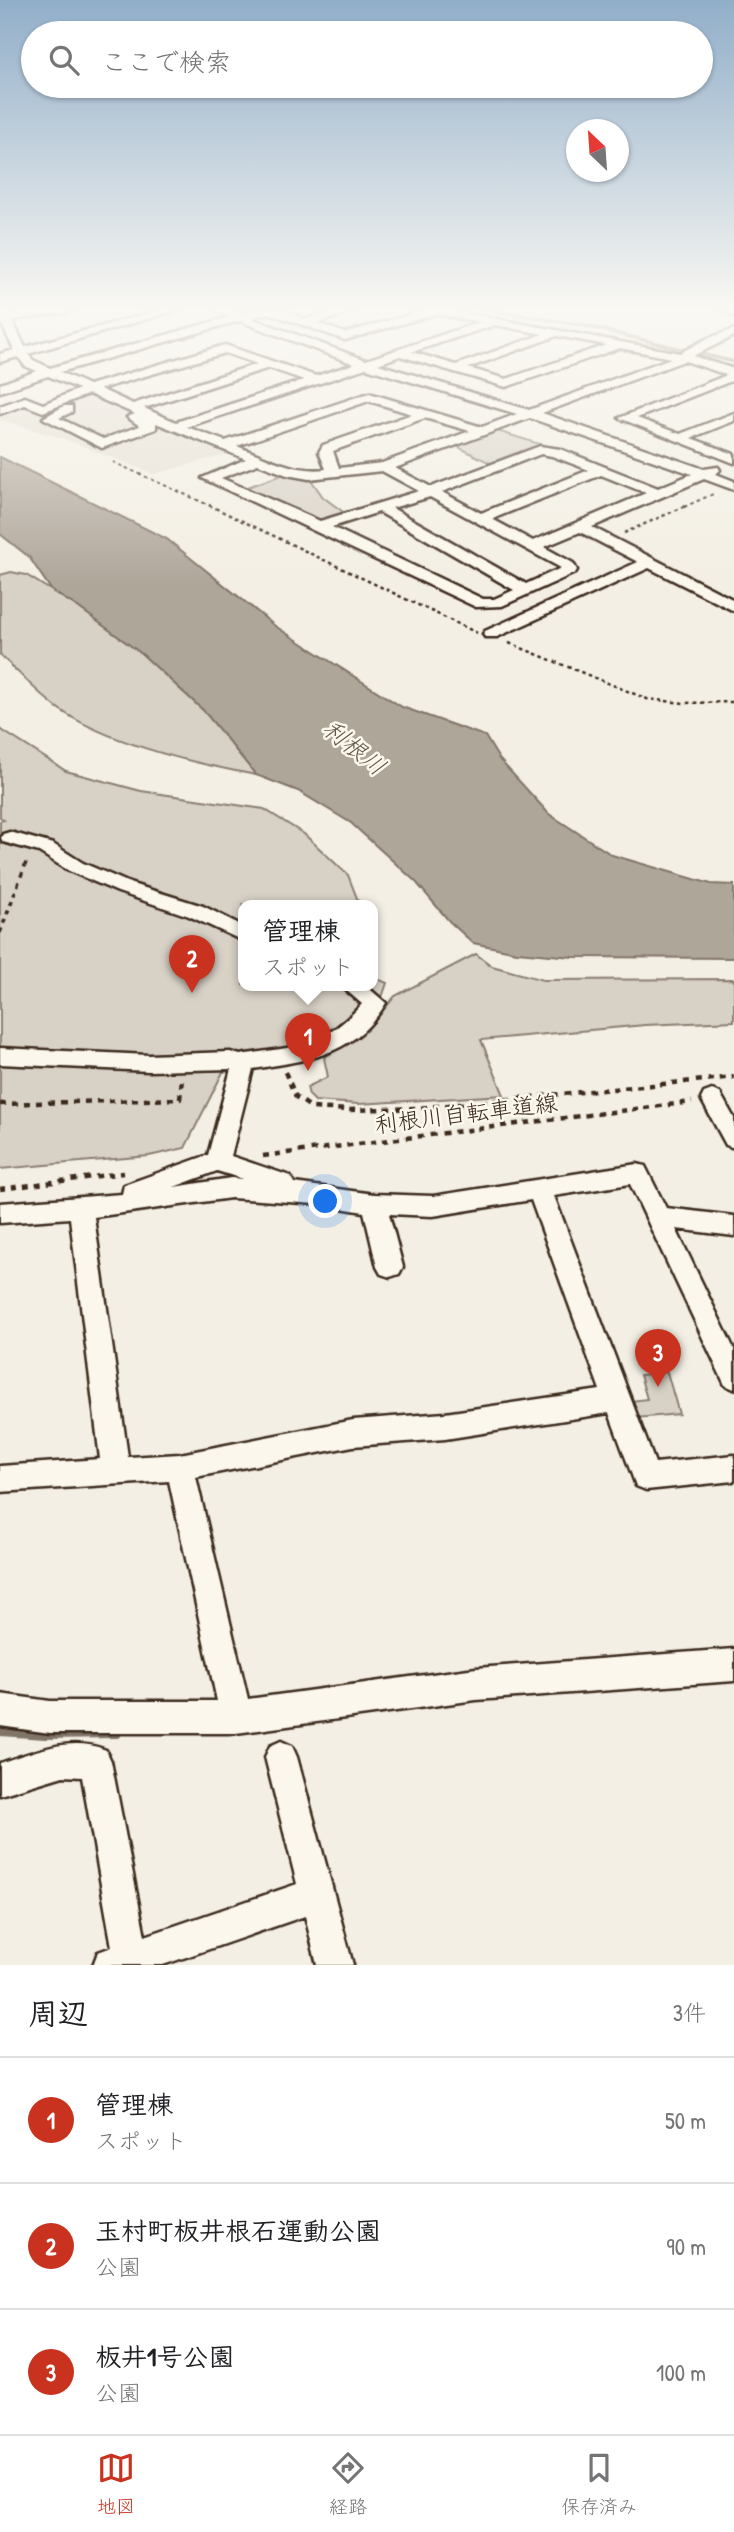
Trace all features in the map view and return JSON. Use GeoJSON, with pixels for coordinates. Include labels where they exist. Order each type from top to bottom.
{"type":"FeatureCollection","features":[{"type":"Feature","properties":{"kind":"street"},"geometry":{"type":"LineString","coordinates":[[0,410],[25,401],[42,408],[59,405],[96,401],[150,426],[102,444],[49,418],[59,405],[68,401]]}},
{"type":"Feature","properties":{"kind":"street"},"geometry":{"type":"LineString","coordinates":[[115,401],[298,474],[384,467],[564,401]]}},
{"type":"Feature","properties":{"kind":"street"},"geometry":{"type":"LineString","coordinates":[[132,408],[155,401]]}},
{"type":"Feature","properties":{"kind":"street"},"geometry":{"type":"LineString","coordinates":[[175,427],[254,401]]}},
{"type":"Feature","properties":{"kind":"street"},"geometry":{"type":"LineString","coordinates":[[224,446],[358,401]]}},
{"type":"Feature","properties":{"kind":"street"},"geometry":{"type":"LineString","coordinates":[[382,401],[483,431]]}},
{"type":"Feature","properties":{"kind":"street"},"geometry":{"type":"LineString","coordinates":[[495,401],[644,449],[734,486]]}},
{"type":"Feature","properties":{"kind":"street"},"geometry":{"type":"LineString","coordinates":[[669,401],[625,418],[734,460]]}},
{"type":"Feature","properties":{"kind":"street"},"geometry":{"type":"LineString","coordinates":[[334,472],[326,452],[328,448],[426,413]]}},
{"type":"Feature","properties":{"kind":"street"},"geometry":{"type":"LineString","coordinates":[[681,438],[734,417]]}},
{"type":"Feature","properties":{"kind":"street"},"geometry":{"type":"LineString","coordinates":[[319,526],[432,492],[540,450],[555,452],[658,493]]}},
{"type":"Feature","properties":{"kind":"street"},"geometry":{"type":"LineString","coordinates":[[258,459],[209,478],[319,526],[481,604],[492,604],[570,570],[568,566],[534,546],[384,467]]}},
{"type":"Feature","properties":{"kind":"street"},"geometry":{"type":"LineString","coordinates":[[534,546],[734,460]]}},
{"type":"Feature","properties":{"kind":"street"},"geometry":{"type":"LineString","coordinates":[[482,518],[601,470]]}},
{"type":"Feature","properties":{"kind":"street"},"geometry":{"type":"LineString","coordinates":[[381,508],[525,590]]}},
{"type":"Feature","properties":{"kind":"street"},"geometry":{"type":"LineString","coordinates":[[582,527],[731,602]]}},
{"type":"Feature","properties":{"kind":"street"},"geometry":{"type":"LineString","coordinates":[[491,634],[650,562]]}},
{"type":"Feature","properties":{"kind":"street"},"geometry":{"type":"LineString","coordinates":[[10,838],[46,848],[76,867],[125,888],[195,911],[238,932]]}},
{"type":"Feature","properties":{"kind":"street"},"geometry":{"type":"LineString","coordinates":[[0,1056],[149,1063],[230,1060],[240,1063],[315,1051],[350,1031],[375,1003],[358,991]]}},
{"type":"Feature","properties":{"kind":"street"},"geometry":{"type":"LineString","coordinates":[[216,1161],[223,1149],[243,1065],[240,1063]]}},
{"type":"Feature","properties":{"kind":"street"},"geometry":{"type":"LineString","coordinates":[[704,1100],[734,1139]]}},
{"type":"Feature","properties":{"kind":"street"},"geometry":{"type":"LineString","coordinates":[[94,1207],[216,1161],[316,1194]]}},
{"type":"Feature","properties":{"kind":"street"},"geometry":{"type":"LineString","coordinates":[[0,1213],[94,1207],[231,1188],[316,1194],[374,1204],[433,1206],[637,1173],[658,1217],[723,1330],[734,1377]]}},
{"type":"Feature","properties":{"kind":"street"},"geometry":{"type":"LineString","coordinates":[[539,1188],[646,1477],[734,1468]]}},
{"type":"Feature","properties":{"kind":"street"},"geometry":{"type":"LineString","coordinates":[[374,1204],[390,1267]]}},
{"type":"Feature","properties":{"kind":"street"},"geometry":{"type":"LineString","coordinates":[[94,1207],[116,1471]]}},
{"type":"Feature","properties":{"kind":"street"},"geometry":{"type":"LineString","coordinates":[[658,1217],[734,1226]]}},
{"type":"Feature","properties":{"kind":"street"},"geometry":{"type":"LineString","coordinates":[[0,1479],[180,1467],[353,1433],[445,1426],[617,1400]]}},
{"type":"Feature","properties":{"kind":"street"},"geometry":{"type":"LineString","coordinates":[[180,1467],[236,1717]]}},
{"type":"Feature","properties":{"kind":"street"},"geometry":{"type":"LineString","coordinates":[[0,1710],[50,1717],[236,1717],[476,1684],[734,1665]]}},
{"type":"Feature","properties":{"kind":"street"},"geometry":{"type":"LineString","coordinates":[[281,1757],[335,1965]]}},
{"type":"Feature","properties":{"kind":"street"},"geometry":{"type":"LineString","coordinates":[[0,1779],[63,1760],[95,1762],[121,1961],[316,1895]]}},
{"type":"Feature","properties":{"kind":"path"},"geometry":{"type":"LineString","coordinates":[[113,462],[272,533],[481,635],[491,634],[647,699],[684,703],[734,702]]}},
{"type":"Feature","properties":{"kind":"path"},"geometry":{"type":"LineString","coordinates":[[607,540],[716,493]]}},
{"type":"Feature","properties":{"kind":"path"},"geometry":{"type":"LineString","coordinates":[[0,933],[32,845]]}},
{"type":"Feature","properties":{"kind":"path"},"geometry":{"type":"LineString","coordinates":[[272,1057],[286,1074],[296,1097],[312,1108],[350,1110],[419,1108],[734,1077]]}},
{"type":"Feature","properties":{"kind":"path"},"geometry":{"type":"LineString","coordinates":[[0,1104],[180,1099],[181,1083]]}},
{"type":"Feature","properties":{"kind":"path","name":"利根川自転車道線"},"geometry":{"type":"LineString","coordinates":[[254,1157],[704,1100]]}},
{"type":"Feature","properties":{"kind":"path"},"geometry":{"type":"LineString","coordinates":[[0,1189],[127,1173]]}},
{"type":"Feature","properties":{"kind":"shaded area"},"geometry":{"type":"Polygon","coordinates":[[[18,401],[37,401],[54,408],[71,401],[108,401],[228,454],[154,474],[65,439],[0,420],[0,407],[18,401]]]}},
{"type":"Feature","properties":{"kind":"shaded area"},"geometry":{"type":"Polygon","coordinates":[[[494,430],[543,445],[492,464],[454,445],[494,430]]]}},
{"type":"Feature","properties":{"kind":"shaded area"},"geometry":{"type":"Polygon","coordinates":[[[287,473],[309,477],[323,497],[346,514],[317,520],[242,489],[287,473]]]}},
{"type":"Feature","properties":{"kind":"shaded area"},"geometry":{"type":"Polygon","coordinates":[[[11,572],[26,575],[78,607],[142,654],[204,711],[256,775],[181,759],[128,742],[79,721],[51,703],[0,655],[0,575],[11,572]]]}},
{"type":"Feature","properties":{"kind":"shaded area"},"geometry":{"type":"Polygon","coordinates":[[[0,729],[66,771],[141,791],[264,809],[304,834],[348,875],[358,900],[238,900],[238,991],[378,991],[378,979],[387,983],[380,1003],[317,1055],[259,1068],[223,1072],[185,1148],[149,1156],[0,1169],[0,821],[4,820],[0,817],[0,729]]]}},
{"type":"Feature","properties":{"kind":"shaded area"},"geometry":{"type":"Polygon","coordinates":[[[476,954],[492,966],[543,980],[734,979],[734,1021],[645,1025],[481,1040],[504,1095],[359,1104],[315,1101],[309,1095],[307,1087],[328,1077],[324,1058],[367,1030],[395,996],[476,954]]]}},
{"type":"Feature","properties":{"kind":"shaded area"},"geometry":{"type":"Polygon","coordinates":[[[667,1372],[679,1414],[636,1418],[631,1401],[647,1399],[640,1375],[667,1372]]]}},
{"type":"Feature","properties":{"kind":"water","name":"利根川"},"geometry":{"type":"Polygon","coordinates":[[[0,457],[167,539],[275,626],[402,707],[485,736],[499,759],[549,814],[612,855],[711,884],[734,885],[734,958],[573,957],[517,952],[473,943],[449,921],[416,882],[351,823],[298,791],[256,775],[204,711],[142,654],[52,591],[29,557],[0,534],[0,457]]]}},
{"type":"Feature","properties":{"kind":"waterway"},"geometry":{"type":"LineString","coordinates":[[0,1731],[45,1734],[117,1733]]}},
{"type":"Feature","properties":{"kind":"place","name":"玉村町板井根石運動公園"},"geometry":{"type":"Point","coordinates":[192,993]}},
{"type":"Feature","properties":{"kind":"place","name":"管理棟"},"geometry":{"type":"Point","coordinates":[308,1071]}},
{"type":"Feature","properties":{"kind":"place","name":"板井1号公園"},"geometry":{"type":"Point","coordinates":[658,1387]}}]}
